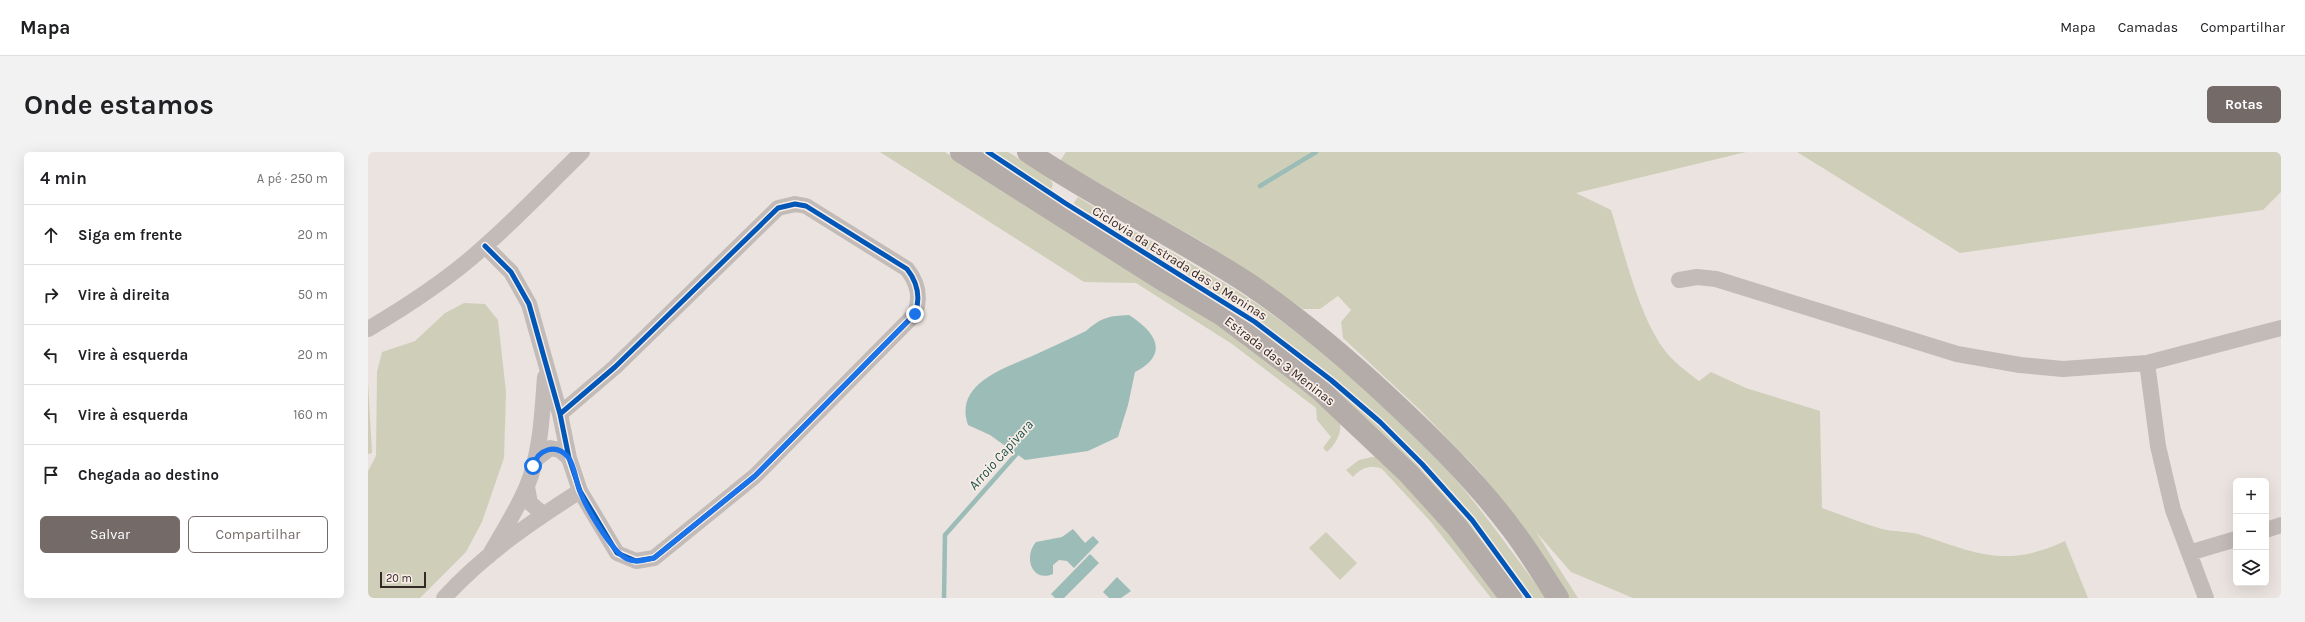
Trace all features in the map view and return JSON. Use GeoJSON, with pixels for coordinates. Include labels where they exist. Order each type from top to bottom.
{"type":"FeatureCollection","features":[{"type":"Feature","properties":{"kind":"main road","name":"Estrada das 3 Meninas"},"geometry":{"type":"LineString","coordinates":[[961,152],[1161,279],[1222,315],[1261,342],[1321,391],[1383,448],[1435,501],[1511,598]]}},
{"type":"Feature","properties":{"kind":"main road"},"geometry":{"type":"LineString","coordinates":[[1028,152],[1076,184],[1248,284],[1292,315],[1347,359],[1420,427],[1464,471],[1512,528],[1558,598]]}},
{"type":"Feature","properties":{"kind":"main road"},"geometry":{"type":"LineString","coordinates":[[1058,214],[1076,184]]}},
{"type":"Feature","properties":{"kind":"street"},"geometry":{"type":"LineString","coordinates":[[368,329],[437,284],[485,246],[582,152]]}},
{"type":"Feature","properties":{"kind":"street"},"geometry":{"type":"LineString","coordinates":[[485,246],[511,272],[526,299],[540,341],[545,366],[560,414],[569,458],[580,491],[617,553],[636,561],[654,558],[755,476],[915,314],[919,294],[916,285],[907,269],[806,206],[795,204],[778,208],[615,367],[560,414]]}},
{"type":"Feature","properties":{"kind":"street"},"geometry":{"type":"LineString","coordinates":[[1679,280],[1697,277],[1716,279],[1934,347],[1983,360],[2063,369],[2147,363],[2281,328]]}},
{"type":"Feature","properties":{"kind":"street"},"geometry":{"type":"LineString","coordinates":[[2147,363],[2160,452],[2173,510],[2206,598]]}},
{"type":"Feature","properties":{"kind":"street"},"geometry":{"type":"LineString","coordinates":[[489,556],[527,486],[535,460],[541,424],[545,366]]}},
{"type":"Feature","properties":{"kind":"street"},"geometry":{"type":"LineString","coordinates":[[535,460],[550,448],[560,450],[569,458]]}},
{"type":"Feature","properties":{"kind":"street"},"geometry":{"type":"LineString","coordinates":[[527,486],[530,503],[543,514]]}},
{"type":"Feature","properties":{"kind":"street"},"geometry":{"type":"LineString","coordinates":[[444,598],[489,556],[543,514],[580,491]]}},
{"type":"Feature","properties":{"kind":"street"},"geometry":{"type":"LineString","coordinates":[[2269,529],[2281,526]]}},
{"type":"Feature","properties":{"kind":"street"},"geometry":{"type":"LineString","coordinates":[[2189,553],[2233,540]]}},
{"type":"Feature","properties":{"kind":"green space"},"geometry":{"type":"Polygon","coordinates":[[[880,152],[945,152],[1232,332],[1340,421],[1340,430],[1336,442],[1327,452],[1323,448],[1331,437],[1317,420],[1316,408],[1232,344],[1136,283],[1084,282],[880,152]]]}},
{"type":"Feature","properties":{"kind":"green space"},"geometry":{"type":"Polygon","coordinates":[[[975,152],[1008,152],[1049,177],[1053,184],[1050,193],[1047,195],[975,152]]]}},
{"type":"Feature","properties":{"kind":"green space"},"geometry":{"type":"Polygon","coordinates":[[[1066,152],[1746,152],[1576,193],[1611,210],[1639,300],[1654,334],[1663,348],[1680,366],[1699,381],[1711,372],[1746,388],[1820,411],[1822,508],[1882,529],[1918,534],[1974,552],[1991,555],[2007,556],[2025,554],[2044,550],[2065,541],[2088,598],[1633,598],[1571,572],[1536,532],[1578,598],[1567,598],[1540,558],[1521,523],[1476,468],[1421,411],[1343,338],[1341,322],[1351,310],[1338,296],[1320,309],[1303,309],[1206,244],[1060,161],[1066,152]]]}},
{"type":"Feature","properties":{"kind":"green space"},"geometry":{"type":"Polygon","coordinates":[[[1797,152],[2281,152],[2281,192],[2263,210],[1960,253],[1797,152]]]}},
{"type":"Feature","properties":{"kind":"green space"},"geometry":{"type":"Polygon","coordinates":[[[1078,197],[1245,296],[1304,338],[1361,384],[1414,435],[1463,488],[1546,598],[1522,598],[1413,465],[1068,211],[1078,197]]]}},
{"type":"Feature","properties":{"kind":"green space"},"geometry":{"type":"Polygon","coordinates":[[[464,303],[485,304],[498,320],[506,392],[504,458],[482,522],[466,552],[420,598],[368,598],[368,471],[376,456],[377,372],[382,352],[415,341],[445,313],[464,303]]]}},
{"type":"Feature","properties":{"kind":"green space"},"geometry":{"type":"Polygon","coordinates":[[[368,381],[372,453],[368,454],[368,381]]]}},
{"type":"Feature","properties":{"kind":"green space"},"geometry":{"type":"Polygon","coordinates":[[[1379,457],[1394,468],[1503,598],[1491,598],[1430,521],[1382,469],[1374,467],[1366,468],[1359,471],[1353,477],[1346,470],[1359,460],[1379,457]]]}},
{"type":"Feature","properties":{"kind":"green space"},"geometry":{"type":"Polygon","coordinates":[[[1326,532],[1357,563],[1340,580],[1309,548],[1326,532]]]}},
{"type":"Feature","properties":{"kind":"water"},"geometry":{"type":"Polygon","coordinates":[[[1129,315],[1152,336],[1156,351],[1153,358],[1146,365],[1135,372],[1128,405],[1118,437],[1088,451],[1025,460],[990,435],[968,425],[965,411],[968,399],[974,389],[983,380],[994,373],[1086,331],[1101,320],[1116,316],[1129,315]]]}},
{"type":"Feature","properties":{"kind":"water"},"geometry":{"type":"Polygon","coordinates":[[[1073,529],[1085,543],[1093,536],[1099,542],[1074,568],[1067,561],[1059,560],[1053,565],[1053,574],[1046,576],[1035,572],[1030,561],[1030,555],[1036,542],[1062,537],[1073,529]]]}},
{"type":"Feature","properties":{"kind":"water"},"geometry":{"type":"Polygon","coordinates":[[[1090,554],[1099,563],[1064,598],[1055,598],[1051,594],[1090,554]]]}},
{"type":"Feature","properties":{"kind":"water"},"geometry":{"type":"Polygon","coordinates":[[[1117,577],[1131,591],[1121,598],[1109,598],[1103,592],[1117,577]]]}},
{"type":"Feature","properties":{"kind":"waterway","name":"Arroio Capivara"},"geometry":{"type":"LineString","coordinates":[[1260,186],[1316,152]]}},
{"type":"Feature","properties":{"kind":"waterway","name":"Arroio Capivara"},"geometry":{"type":"LineString","coordinates":[[944,598],[945,535],[1020,450]]}},
{"type":"Feature","properties":{"kind":"cycle path","name":"Ciclovia da Estrada das 3 Meninas"},"geometry":{"type":"LineString","coordinates":[[988,152],[1065,203],[1255,322],[1331,380],[1380,422],[1422,464],[1472,520],[1529,598]]}},
{"type":"Feature","properties":{"kind":"cycle path"},"geometry":{"type":"LineString","coordinates":[[485,246],[511,272],[529,304],[560,414],[569,458],[580,491],[617,553],[636,561],[654,558],[755,476],[915,314],[918,302],[916,285],[907,269],[806,206],[795,204],[778,208],[615,367],[560,414]]}},
{"type":"Feature","properties":{"kind":"route"},"geometry":{"type":"LineString","coordinates":[[533,466],[535,460],[550,448],[560,450],[569,458],[580,491],[617,553],[628,559],[636,561],[654,558],[755,476],[915,314]]}}]}
